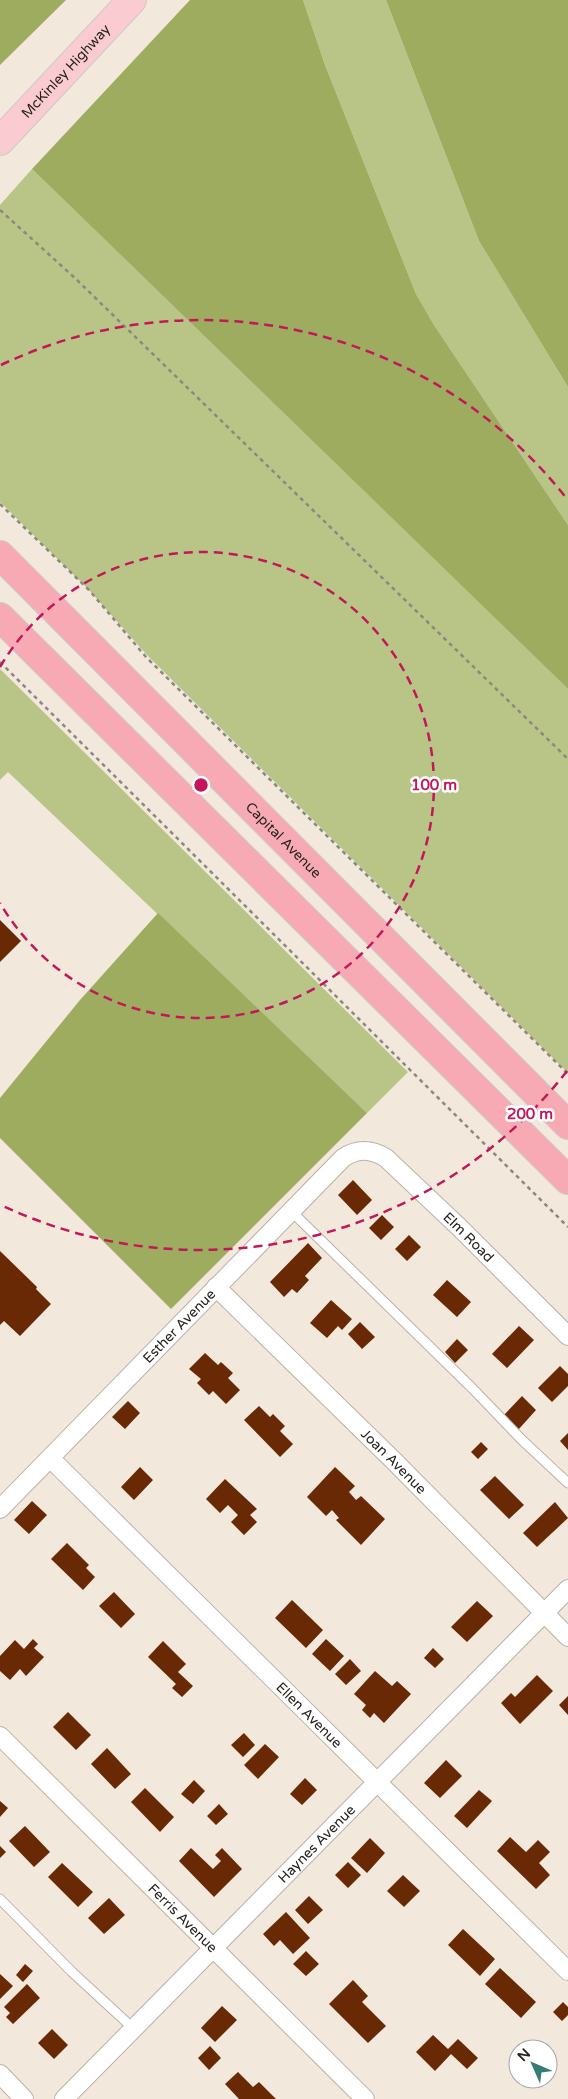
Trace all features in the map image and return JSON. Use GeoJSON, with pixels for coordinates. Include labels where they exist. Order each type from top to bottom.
{"type":"FeatureCollection","features":[{"type":"Feature","properties":{"kind":"highway","name":"Capital Avenue"},"geometry":{"type":"LineString","coordinates":[[0,555],[568,1125]]}},
{"type":"Feature","properties":{"kind":"highway"},"geometry":{"type":"LineString","coordinates":[[0,617],[568,1180]]}},
{"type":"Feature","properties":{"kind":"main road","name":"McKinley Highway"},"geometry":{"type":"LineString","coordinates":[[0,141],[132,0]]}},
{"type":"Feature","properties":{"kind":"street","name":"Esther Avenue"},"geometry":{"type":"LineString","coordinates":[[0,1509],[343,1158],[350,1153],[362,1150]]}},
{"type":"Feature","properties":{"kind":"street","name":"Elm Road"},"geometry":{"type":"LineString","coordinates":[[362,1150],[375,1152],[386,1158],[460,1228],[568,1336]]}},
{"type":"Feature","properties":{"kind":"street","name":"Joan Avenue"},"geometry":{"type":"LineString","coordinates":[[216,1287],[394,1461],[568,1637]]}},
{"type":"Feature","properties":{"kind":"street","name":"Ellen Avenue"},"geometry":{"type":"LineString","coordinates":[[50,1458],[568,1971]]}},
{"type":"Feature","properties":{"kind":"street","name":"Haynes Avenue"},"geometry":{"type":"LineString","coordinates":[[64,2099],[376,1781],[568,1589]]}},
{"type":"Feature","properties":{"kind":"street","name":"Ferris Avenue"},"geometry":{"type":"LineString","coordinates":[[0,1736],[365,2099]]}},
{"type":"Feature","properties":{"kind":"street"},"geometry":{"type":"LineString","coordinates":[[0,2074],[24,2099]]}},
{"type":"Feature","properties":{"kind":"lane"},"geometry":{"type":"LineString","coordinates":[[291,1212],[472,1388],[522,1440],[568,1482]]}},
{"type":"Feature","properties":{"kind":"lane"},"geometry":{"type":"LineString","coordinates":[[0,1899],[72,1972],[134,2029]]}},
{"type":"Feature","properties":{"kind":"path"},"geometry":{"type":"LineString","coordinates":[[0,210],[76,279],[568,759]]}},
{"type":"Feature","properties":{"kind":"path"},"geometry":{"type":"LineString","coordinates":[[0,504],[90,590],[146,657],[568,1074]]}},
{"type":"Feature","properties":{"kind":"path"},"geometry":{"type":"LineString","coordinates":[[0,662],[568,1227]]}},
{"type":"Feature","properties":{"kind":"green space"},"geometry":{"type":"Polygon","coordinates":[[[0,0],[66,0],[0,65],[0,0]]]}},
{"type":"Feature","properties":{"kind":"green space"},"geometry":{"type":"Polygon","coordinates":[[[190,0],[303,0],[325,65],[416,294],[434,325],[568,525],[568,689],[32,169],[190,0]]]}},
{"type":"Feature","properties":{"kind":"green space"},"geometry":{"type":"Polygon","coordinates":[[[303,0],[386,0],[479,241],[568,387],[568,525],[434,325],[416,294],[325,65],[303,0]]]}},
{"type":"Feature","properties":{"kind":"green space"},"geometry":{"type":"Polygon","coordinates":[[[386,0],[568,0],[568,387],[479,241],[386,0]]]}},
{"type":"Feature","properties":{"kind":"green space"},"geometry":{"type":"Polygon","coordinates":[[[32,169],[568,689],[568,1073],[147,655],[89,590],[0,502],[0,205],[32,169]]]}},
{"type":"Feature","properties":{"kind":"green space"},"geometry":{"type":"Polygon","coordinates":[[[0,669],[408,1072],[367,1113],[8,772],[0,780],[0,669]]]}},
{"type":"Feature","properties":{"kind":"green space"},"geometry":{"type":"Polygon","coordinates":[[[158,913],[367,1113],[171,1309],[0,1138],[0,1098],[80,1000],[158,913]]]}},
{"type":"Feature","properties":{"kind":"building"},"geometry":{"type":"Polygon","coordinates":[[[0,920],[21,941],[0,962],[0,920]]]}},
{"type":"Feature","properties":{"kind":"building"},"geometry":{"type":"Polygon","coordinates":[[[353,1180],[372,1200],[357,1215],[338,1195],[353,1180]]]}},
{"type":"Feature","properties":{"kind":"building"},"geometry":{"type":"Polygon","coordinates":[[[382,1215],[394,1227],[381,1240],[369,1228],[382,1215]]]}},
{"type":"Feature","properties":{"kind":"building"},"geometry":{"type":"Polygon","coordinates":[[[409,1235],[421,1247],[407,1261],[395,1249],[409,1235]]]}},
{"type":"Feature","properties":{"kind":"building"},"geometry":{"type":"Polygon","coordinates":[[[308,1243],[322,1258],[305,1276],[309,1280],[297,1293],[292,1289],[284,1297],[270,1282],[308,1243]]]}},
{"type":"Feature","properties":{"kind":"building"},"geometry":{"type":"Polygon","coordinates":[[[0,1251],[37,1287],[36,1289],[51,1304],[20,1336],[4,1321],[0,1325],[0,1251]]]}},
{"type":"Feature","properties":{"kind":"building"},"geometry":{"type":"Polygon","coordinates":[[[447,1280],[471,1302],[457,1317],[433,1295],[447,1280]]]}},
{"type":"Feature","properties":{"kind":"building"},"geometry":{"type":"Polygon","coordinates":[[[331,1300],[352,1319],[342,1330],[338,1326],[327,1338],[310,1323],[331,1300]]]}},
{"type":"Feature","properties":{"kind":"building"},"geometry":{"type":"Polygon","coordinates":[[[360,1322],[375,1337],[362,1349],[348,1334],[360,1322]]]}},
{"type":"Feature","properties":{"kind":"building"},"geometry":{"type":"Polygon","coordinates":[[[519,1326],[534,1340],[507,1368],[492,1354],[519,1326]]]}},
{"type":"Feature","properties":{"kind":"building"},"geometry":{"type":"Polygon","coordinates":[[[457,1339],[468,1350],[455,1363],[445,1352],[457,1339]]]}},
{"type":"Feature","properties":{"kind":"building"},"geometry":{"type":"Polygon","coordinates":[[[205,1353],[218,1365],[221,1362],[233,1373],[228,1378],[240,1390],[226,1404],[213,1391],[209,1395],[197,1383],[201,1379],[189,1369],[205,1353]]]}},
{"type":"Feature","properties":{"kind":"building"},"geometry":{"type":"Polygon","coordinates":[[[560,1366],[568,1374],[568,1386],[552,1402],[538,1388],[560,1366]]]}},
{"type":"Feature","properties":{"kind":"building"},"geometry":{"type":"Polygon","coordinates":[[[522,1396],[536,1410],[518,1430],[503,1416],[522,1396]]]}},
{"type":"Feature","properties":{"kind":"building"},"geometry":{"type":"Polygon","coordinates":[[[128,1401],[140,1413],[125,1429],[112,1417],[128,1401]]]}},
{"type":"Feature","properties":{"kind":"building"},"geometry":{"type":"Polygon","coordinates":[[[259,1406],[270,1417],[273,1414],[285,1426],[280,1431],[293,1444],[280,1457],[244,1420],[259,1406]]]}},
{"type":"Feature","properties":{"kind":"building"},"geometry":{"type":"Polygon","coordinates":[[[568,1433],[568,1450],[560,1441],[568,1433]]]}},
{"type":"Feature","properties":{"kind":"building"},"geometry":{"type":"Polygon","coordinates":[[[481,1442],[488,1449],[478,1459],[471,1452],[481,1442]]]}},
{"type":"Feature","properties":{"kind":"building"},"geometry":{"type":"Polygon","coordinates":[[[140,1467],[153,1480],[134,1500],[121,1487],[140,1467]]]}},
{"type":"Feature","properties":{"kind":"building"},"geometry":{"type":"Polygon","coordinates":[[[335,1467],[355,1486],[349,1492],[356,1500],[361,1496],[385,1519],[361,1545],[336,1520],[339,1518],[332,1510],[326,1516],[307,1497],[335,1467]]]}},
{"type":"Feature","properties":{"kind":"building"},"geometry":{"type":"Polygon","coordinates":[[[495,1476],[524,1505],[509,1519],[480,1490],[495,1476]]]}},
{"type":"Feature","properties":{"kind":"building"},"geometry":{"type":"Polygon","coordinates":[[[225,1479],[257,1509],[250,1515],[257,1522],[244,1535],[231,1522],[238,1515],[228,1505],[220,1513],[206,1499],[225,1479]]]}},
{"type":"Feature","properties":{"kind":"building"},"geometry":{"type":"Polygon","coordinates":[[[32,1501],[47,1515],[29,1534],[14,1520],[32,1501]]]}},
{"type":"Feature","properties":{"kind":"building"},"geometry":{"type":"Polygon","coordinates":[[[555,1502],[568,1518],[537,1547],[523,1533],[555,1502]]]}},
{"type":"Feature","properties":{"kind":"building"},"geometry":{"type":"Polygon","coordinates":[[[67,1543],[89,1565],[86,1568],[95,1577],[83,1590],[51,1559],[67,1543]]]}},
{"type":"Feature","properties":{"kind":"building"},"geometry":{"type":"Polygon","coordinates":[[[114,1592],[135,1614],[121,1628],[99,1606],[114,1592]]]}},
{"type":"Feature","properties":{"kind":"building"},"geometry":{"type":"Polygon","coordinates":[[[292,1600],[323,1630],[306,1648],[275,1618],[292,1600]]]}},
{"type":"Feature","properties":{"kind":"building"},"geometry":{"type":"Polygon","coordinates":[[[477,1601],[493,1616],[467,1642],[451,1627],[477,1601]]]}},
{"type":"Feature","properties":{"kind":"building"},"geometry":{"type":"Polygon","coordinates":[[[33,1639],[38,1644],[34,1648],[44,1657],[26,1676],[20,1669],[10,1680],[0,1671],[0,1656],[15,1640],[24,1649],[33,1639]]]}},
{"type":"Feature","properties":{"kind":"building"},"geometry":{"type":"Polygon","coordinates":[[[326,1639],[344,1656],[330,1671],[312,1654],[326,1639]]]}},
{"type":"Feature","properties":{"kind":"building"},"geometry":{"type":"Polygon","coordinates":[[[163,1641],[186,1664],[178,1672],[193,1686],[182,1697],[172,1688],[176,1684],[148,1657],[163,1641]]]}},
{"type":"Feature","properties":{"kind":"building"},"geometry":{"type":"Polygon","coordinates":[[[433,1648],[444,1659],[435,1668],[424,1658],[433,1648]]]}},
{"type":"Feature","properties":{"kind":"building"},"geometry":{"type":"Polygon","coordinates":[[[350,1659],[361,1671],[346,1685],[335,1674],[350,1659]]]}},
{"type":"Feature","properties":{"kind":"building"},"geometry":{"type":"Polygon","coordinates":[[[375,1671],[392,1686],[397,1681],[411,1694],[384,1723],[374,1713],[370,1718],[362,1710],[366,1705],[354,1694],[375,1671]]]}},
{"type":"Feature","properties":{"kind":"building"},"geometry":{"type":"Polygon","coordinates":[[[537,1675],[553,1691],[520,1724],[501,1703],[511,1693],[515,1697],[537,1675]]]}},
{"type":"Feature","properties":{"kind":"building"},"geometry":{"type":"Polygon","coordinates":[[[568,1696],[568,1715],[559,1705],[568,1696]]]}},
{"type":"Feature","properties":{"kind":"building"},"geometry":{"type":"Polygon","coordinates":[[[68,1712],[91,1735],[76,1750],[53,1727],[68,1712]]]}},
{"type":"Feature","properties":{"kind":"building"},"geometry":{"type":"Polygon","coordinates":[[[244,1733],[255,1745],[243,1757],[231,1745],[244,1733]]]}},
{"type":"Feature","properties":{"kind":"building"},"geometry":{"type":"Polygon","coordinates":[[[265,1744],[279,1757],[258,1779],[244,1765],[265,1744]]]}},
{"type":"Feature","properties":{"kind":"building"},"geometry":{"type":"Polygon","coordinates":[[[107,1748],[131,1774],[115,1789],[91,1764],[107,1748]]]}},
{"type":"Feature","properties":{"kind":"building"},"geometry":{"type":"Polygon","coordinates":[[[446,1760],[462,1776],[440,1798],[424,1783],[446,1760]]]}},
{"type":"Feature","properties":{"kind":"building"},"geometry":{"type":"Polygon","coordinates":[[[305,1778],[317,1790],[302,1805],[290,1794],[305,1778]]]}},
{"type":"Feature","properties":{"kind":"building"},"geometry":{"type":"Polygon","coordinates":[[[194,1780],[205,1791],[193,1804],[181,1794],[194,1780]]]}},
{"type":"Feature","properties":{"kind":"building"},"geometry":{"type":"Polygon","coordinates":[[[145,1788],[174,1817],[160,1832],[131,1802],[145,1788]]]}},
{"type":"Feature","properties":{"kind":"building"},"geometry":{"type":"Polygon","coordinates":[[[479,1790],[492,1801],[467,1828],[454,1816],[479,1790]]]}},
{"type":"Feature","properties":{"kind":"building"},"geometry":{"type":"Polygon","coordinates":[[[0,1801],[8,1808],[0,1817],[0,1801]]]}},
{"type":"Feature","properties":{"kind":"building"},"geometry":{"type":"Polygon","coordinates":[[[219,1804],[228,1814],[216,1825],[207,1816],[219,1804]]]}},
{"type":"Feature","properties":{"kind":"building"},"geometry":{"type":"Polygon","coordinates":[[[25,1826],[50,1852],[34,1867],[9,1841],[25,1826]]]}},
{"type":"Feature","properties":{"kind":"building"},"geometry":{"type":"Polygon","coordinates":[[[510,1837],[526,1852],[538,1840],[550,1852],[539,1863],[550,1875],[536,1889],[497,1851],[510,1837]]]}},
{"type":"Feature","properties":{"kind":"building"},"geometry":{"type":"Polygon","coordinates":[[[370,1838],[385,1853],[367,1873],[351,1858],[370,1838]]]}},
{"type":"Feature","properties":{"kind":"building"},"geometry":{"type":"Polygon","coordinates":[[[0,1846],[6,1852],[0,1858],[0,1846]]]}},
{"type":"Feature","properties":{"kind":"building"},"geometry":{"type":"Polygon","coordinates":[[[191,1848],[213,1869],[221,1861],[215,1855],[222,1848],[242,1869],[214,1897],[179,1861],[191,1848]]]}},
{"type":"Feature","properties":{"kind":"building"},"geometry":{"type":"Polygon","coordinates":[[[348,1862],[361,1875],[348,1888],[335,1875],[348,1862]]]}},
{"type":"Feature","properties":{"kind":"building"},"geometry":{"type":"Polygon","coordinates":[[[62,1863],[93,1892],[78,1907],[48,1877],[62,1863]]]}},
{"type":"Feature","properties":{"kind":"building"},"geometry":{"type":"Polygon","coordinates":[[[403,1875],[420,1891],[404,1907],[387,1891],[403,1875]]]}},
{"type":"Feature","properties":{"kind":"building"},"geometry":{"type":"Polygon","coordinates":[[[309,1896],[323,1910],[308,1924],[295,1910],[309,1896]]]}},
{"type":"Feature","properties":{"kind":"building"},"geometry":{"type":"Polygon","coordinates":[[[109,1898],[125,1915],[104,1934],[88,1918],[109,1898]]]}},
{"type":"Feature","properties":{"kind":"building"},"geometry":{"type":"Polygon","coordinates":[[[286,1912],[310,1938],[293,1954],[280,1940],[274,1946],[263,1934],[286,1912]]]}},
{"type":"Feature","properties":{"kind":"building"},"geometry":{"type":"Polygon","coordinates":[[[463,1929],[495,1959],[480,1976],[448,1945],[463,1929]]]}},
{"type":"Feature","properties":{"kind":"building"},"geometry":{"type":"Polygon","coordinates":[[[306,1951],[319,1964],[306,1976],[293,1964],[306,1951]]]}},
{"type":"Feature","properties":{"kind":"building"},"geometry":{"type":"Polygon","coordinates":[[[25,1964],[33,1971],[23,1982],[16,1975],[25,1964]]]}},
{"type":"Feature","properties":{"kind":"building"},"geometry":{"type":"Polygon","coordinates":[[[500,1968],[536,2002],[521,2018],[485,1984],[500,1968]]]}},
{"type":"Feature","properties":{"kind":"building"},"geometry":{"type":"Polygon","coordinates":[[[0,1974],[13,1986],[0,1999],[0,1974]]]}},
{"type":"Feature","properties":{"kind":"building"},"geometry":{"type":"Polygon","coordinates":[[[353,1980],[368,1996],[362,2002],[386,2026],[368,2043],[329,2004],[353,1980]]]}},
{"type":"Feature","properties":{"kind":"building"},"geometry":{"type":"Polygon","coordinates":[[[27,1984],[40,1998],[13,2024],[6,2017],[10,2013],[4,2007],[27,1984]]]}},
{"type":"Feature","properties":{"kind":"building"},"geometry":{"type":"Polygon","coordinates":[[[563,2002],[568,2007],[568,2015],[562,2021],[553,2012],[563,2002]]]}},
{"type":"Feature","properties":{"kind":"building"},"geometry":{"type":"Polygon","coordinates":[[[222,2006],[237,2020],[215,2042],[201,2028],[222,2006]]]}},
{"type":"Feature","properties":{"kind":"building"},"geometry":{"type":"Polygon","coordinates":[[[52,2029],[68,2045],[54,2059],[38,2043],[52,2029]]]}},
{"type":"Feature","properties":{"kind":"building"},"geometry":{"type":"Polygon","coordinates":[[[433,2035],[448,2049],[458,2039],[478,2058],[467,2069],[451,2054],[435,2071],[416,2052],[433,2035]]]}},
{"type":"Feature","properties":{"kind":"building"},"geometry":{"type":"Polygon","coordinates":[[[210,2046],[221,2058],[209,2070],[198,2058],[210,2046]]]}},
{"type":"Feature","properties":{"kind":"building"},"geometry":{"type":"Polygon","coordinates":[[[238,2072],[253,2087],[259,2082],[276,2099],[239,2099],[225,2084],[238,2072]]]}}]}
